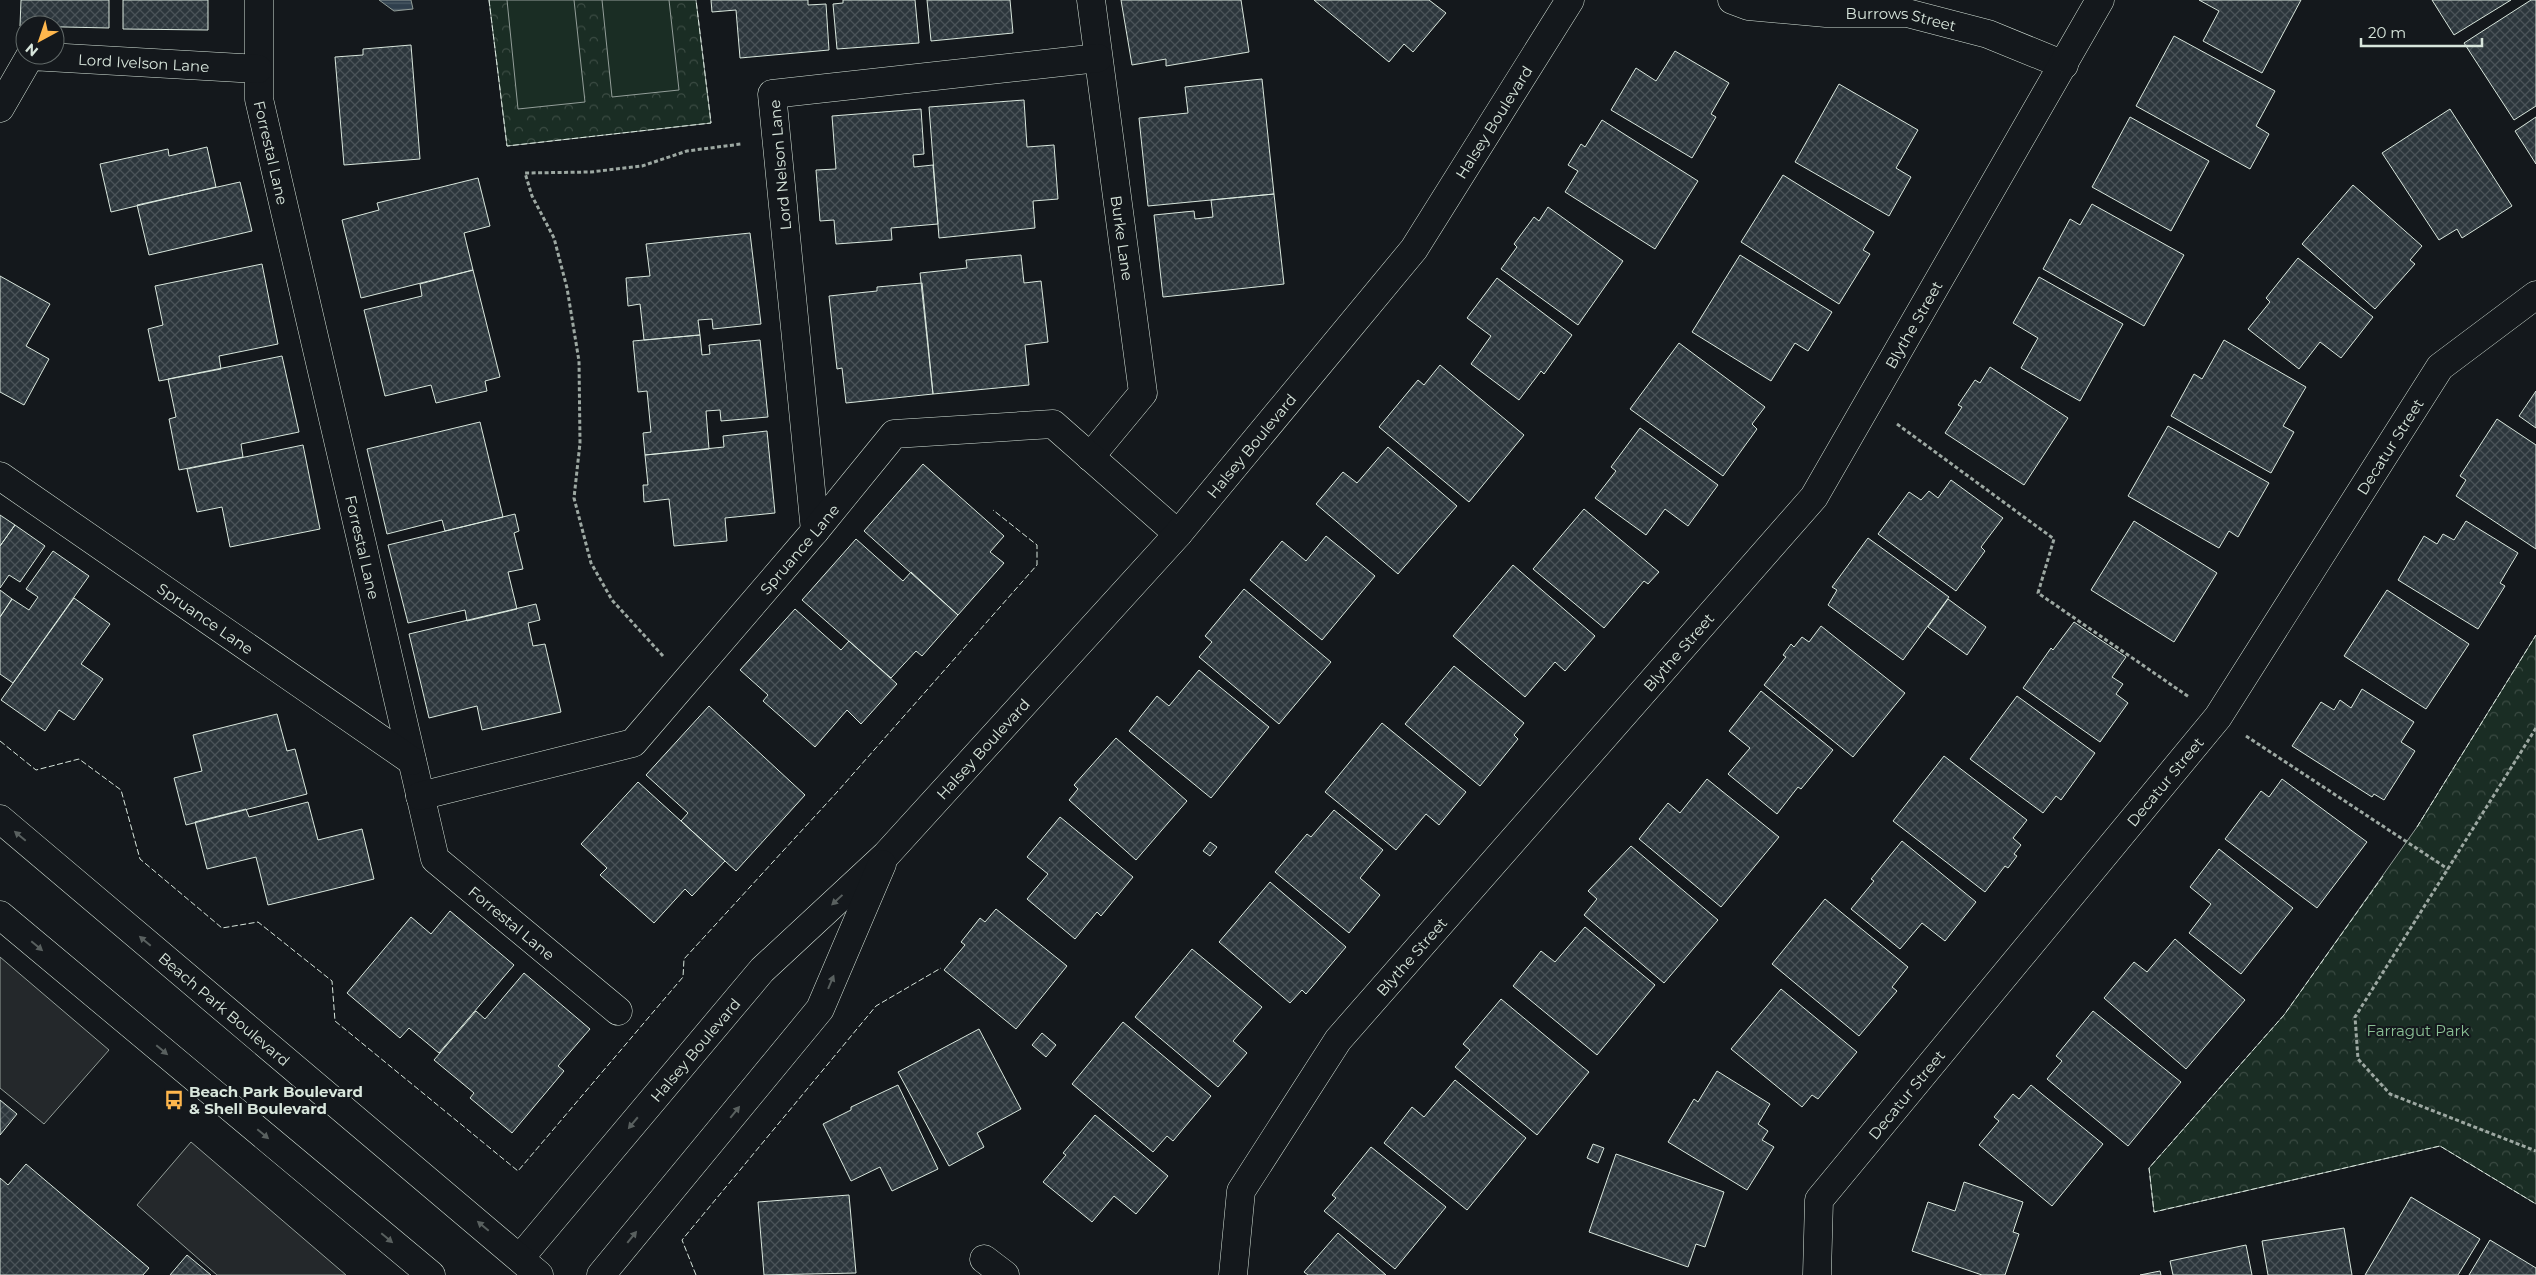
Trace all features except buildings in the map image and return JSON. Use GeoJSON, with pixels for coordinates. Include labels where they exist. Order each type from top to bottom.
{"type":"FeatureCollection","features":[{"type":"Feature","properties":{"kind":"street","name":"Forrestal Lane"},"geometry":{"type":"LineString","coordinates":[[259,0],[259,98],[434,859],[618,1011]]}},
{"type":"Feature","properties":{"kind":"street","name":"Burke Lane"},"geometry":{"type":"LineString","coordinates":[[1090,458],[1143,394],[1091,0]]}},
{"type":"Feature","properties":{"kind":"street","name":"Halsey Boulevard"},"geometry":{"type":"LineString","coordinates":[[522,1269],[762,970],[886,855],[1178,534],[1414,249],[1570,0]]}},
{"type":"Feature","properties":{"kind":"street","name":"Burrows Street"},"geometry":{"type":"LineString","coordinates":[[1732,0],[1748,6],[1826,13],[1908,13],[1988,34],[2064,65]]}},
{"type":"Feature","properties":{"kind":"street","name":"Blythe Street"},"geometry":{"type":"LineString","coordinates":[[1233,1275],[1241,1191],[1338,1040],[1814,498],[2100,0]]}},
{"type":"Feature","properties":{"kind":"street","name":"Lord Ivelson Lane"},"geometry":{"type":"LineString","coordinates":[[0,108],[30,56],[258,68]]}},
{"type":"Feature","properties":{"kind":"street","name":"Lord Nelson Lane"},"geometry":{"type":"LineString","coordinates":[[815,531],[772,94],[1098,58]]}},
{"type":"Feature","properties":{"kind":"street","name":"Decatur Street"},"geometry":{"type":"LineString","coordinates":[[1817,1275],[1819,1200],[2218,717],[2440,367],[2536,295]]}},
{"type":"Feature","properties":{"kind":"street","name":"Spruance Lane"},"geometry":{"type":"LineString","coordinates":[[420,796],[633,743],[815,531],[894,434],[1053,424],[1178,534]]}},
{"type":"Feature","properties":{"kind":"street","name":"Spruance Lane"},"geometry":{"type":"LineString","coordinates":[[0,476],[412,761]]}},
{"type":"Feature","properties":{"kind":"street","name":"Beach Park Boulevard"},"geometry":{"type":"LineString","coordinates":[[0,819],[522,1269]]}},
{"type":"Feature","properties":{"kind":"street","name":"Halsey Boulevard"},"geometry":{"type":"LineString","coordinates":[[601,1275],[820,1009],[886,855]]}},
{"type":"Feature","properties":{"kind":"street"},"geometry":{"type":"LineString","coordinates":[[0,915],[431,1275]]}},
{"type":"Feature","properties":{"kind":"street"},"geometry":{"type":"LineString","coordinates":[[984,1259],[1005,1275]]}},
{"type":"Feature","properties":{"kind":"path"},"geometry":{"type":"LineString","coordinates":[[688,679],[650,645],[612,600],[591,563],[574,498],[580,442],[579,361],[567,288],[554,238],[532,196],[525,173],[591,172],[642,166],[687,151],[777,142]]}},
{"type":"Feature","properties":{"kind":"path"},"geometry":{"type":"LineString","coordinates":[[1869,403],[2054,539],[2038,593],[2218,717],[2448,869]]}},
{"type":"Feature","properties":{"kind":"path"},"geometry":{"type":"LineString","coordinates":[[2536,728],[2356,1017],[2358,1059],[2390,1094],[2536,1151]]}},
{"type":"Feature","properties":{"kind":"green space"},"geometry":{"type":"Polygon","coordinates":[[[489,0],[696,0],[711,123],[507,146],[489,0]]]}},
{"type":"Feature","properties":{"kind":"green space"},"geometry":{"type":"Polygon","coordinates":[[[507,0],[574,0],[585,102],[518,109],[507,0]]]}},
{"type":"Feature","properties":{"kind":"green space"},"geometry":{"type":"Polygon","coordinates":[[[602,0],[669,0],[679,90],[612,97],[602,0]]]}},
{"type":"Feature","properties":{"kind":"green space","name":"Farragut Park"},"geometry":{"type":"Polygon","coordinates":[[[2536,635],[2536,1204],[2440,1146],[2154,1212],[2149,1168],[2284,1015],[2417,827],[2536,635]]]}},
{"type":"Feature","properties":{"kind":"shaded area"},"geometry":{"type":"Polygon","coordinates":[[[0,957],[109,1050],[44,1124],[0,1088],[0,957]]]}},
{"type":"Feature","properties":{"kind":"shaded area"},"geometry":{"type":"Polygon","coordinates":[[[191,1142],[346,1275],[217,1275],[137,1205],[191,1142]]]}},
{"type":"Feature","properties":{"kind":"water"},"geometry":{"type":"Polygon","coordinates":[[[379,0],[411,0],[413,9],[394,11],[379,0]]]}},
{"type":"Feature","properties":{"kind":"fence"},"geometry":{"type":"LineString","coordinates":[[489,0],[507,146],[711,123],[696,0]]}},
{"type":"Feature","properties":{"kind":"fence"},"geometry":{"type":"LineString","coordinates":[[0,741],[36,770],[79,759],[121,790],[140,859],[222,928],[258,922],[332,981],[335,1021],[518,1171],[683,977],[684,959],[838,791],[1037,565],[1037,545],[993,510]]}},
{"type":"Feature","properties":{"kind":"fence"},"geometry":{"type":"LineString","coordinates":[[2417,827],[2536,635]]}},
{"type":"Feature","properties":{"kind":"fence"},"geometry":{"type":"LineString","coordinates":[[2383,876],[2284,1015],[2149,1168],[2154,1212],[2440,1146],[2536,1204]]}},
{"type":"Feature","properties":{"kind":"fence"},"geometry":{"type":"LineString","coordinates":[[696,1275],[682,1240],[876,1006],[941,968]]}},
{"type":"Feature","properties":{"kind":"place","name":"Beach Park Boulevard & Shell Boulevard"},"geometry":{"type":"Point","coordinates":[174,1100]}}]}
